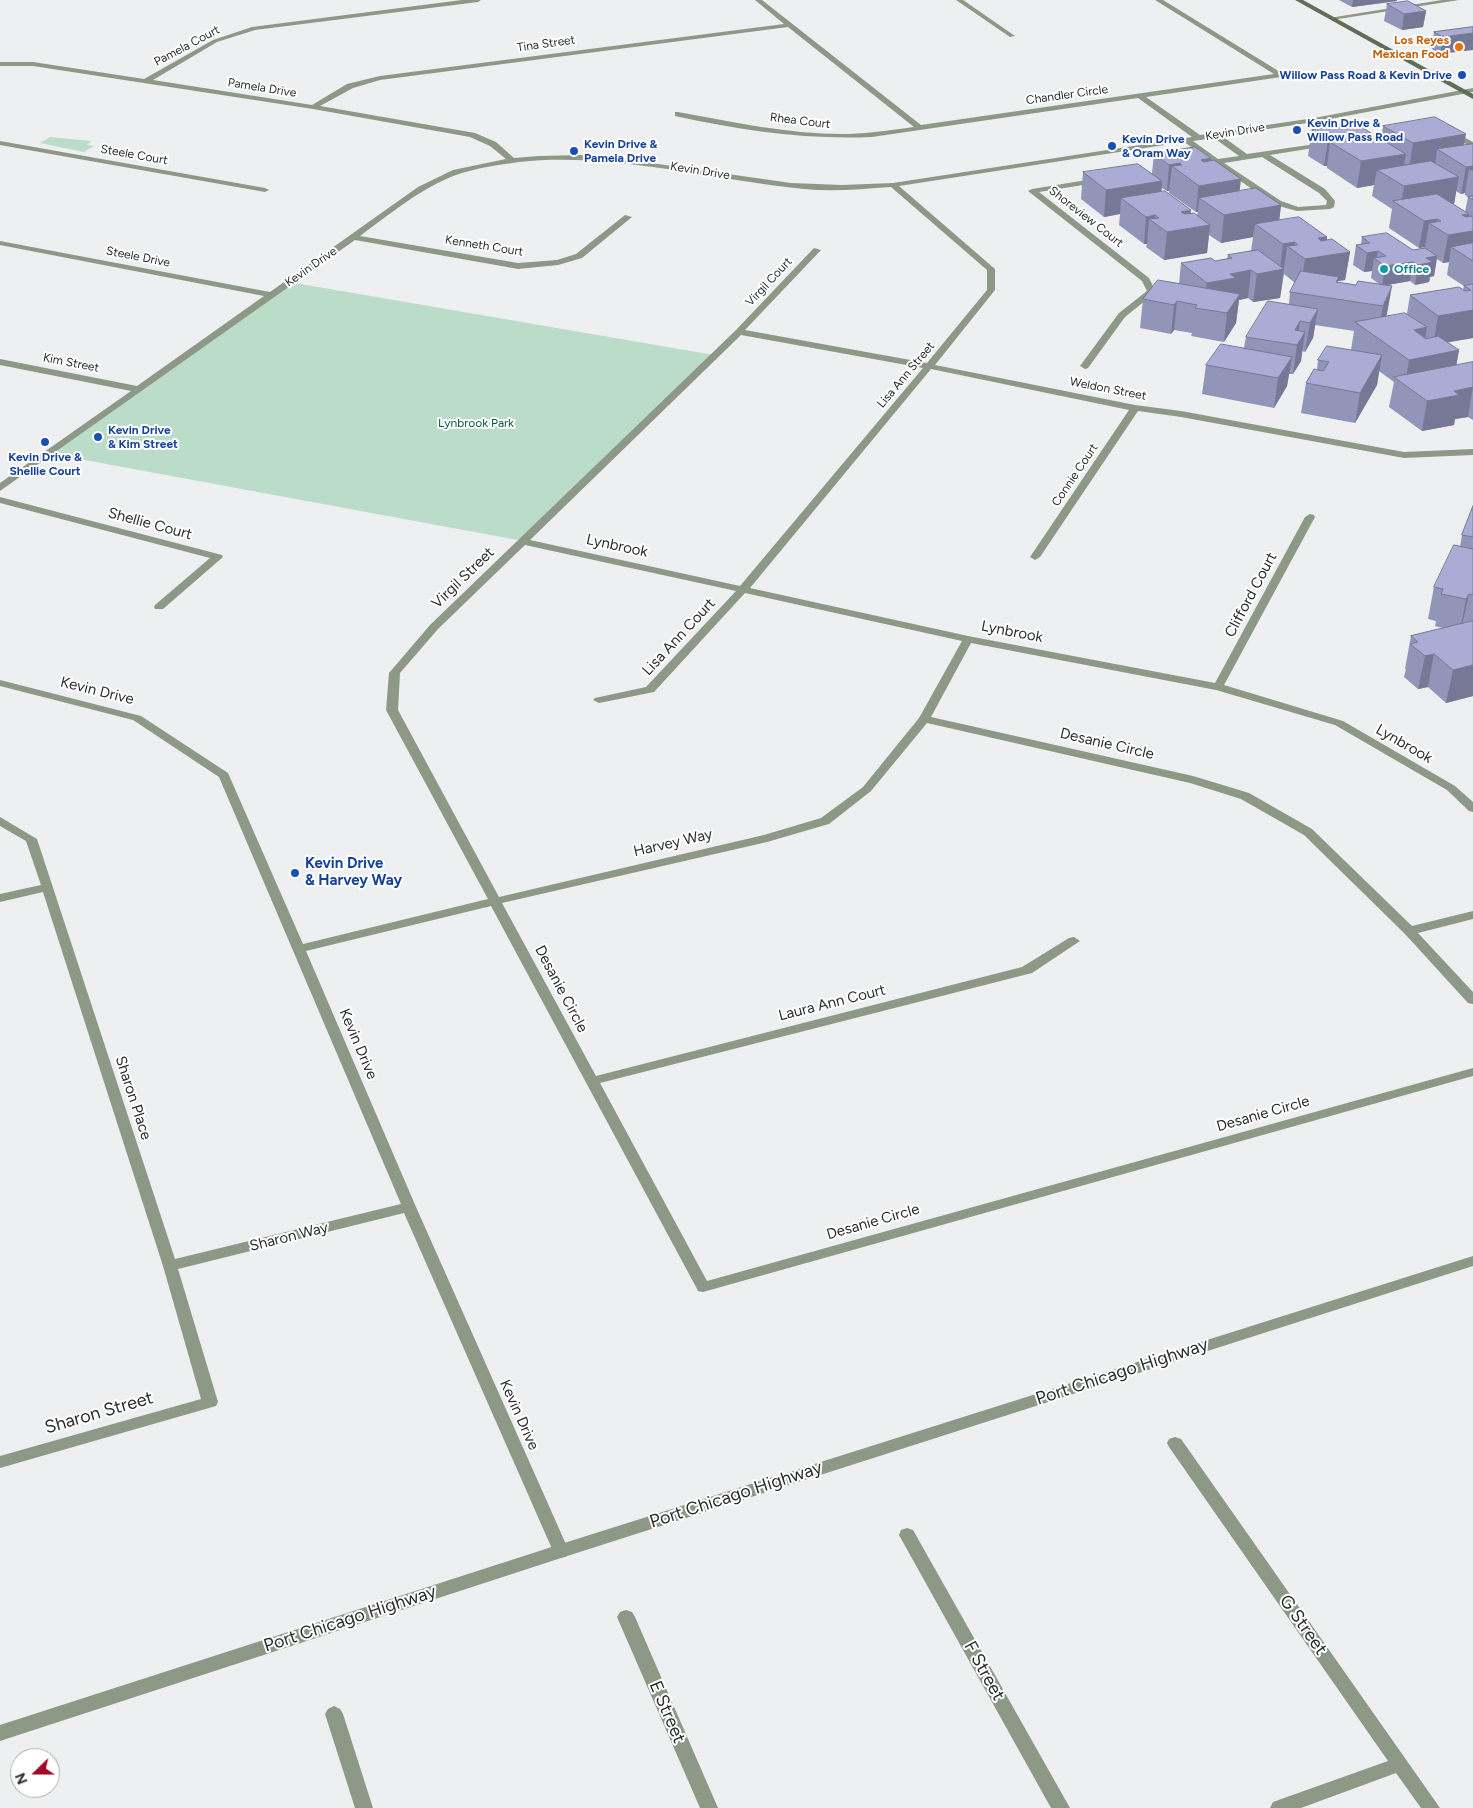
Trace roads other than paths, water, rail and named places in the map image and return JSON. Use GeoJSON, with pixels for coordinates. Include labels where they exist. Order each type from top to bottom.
{"type":"FeatureCollection","features":[{"type":"Feature","properties":{"kind":"main road"},"geometry":{"type":"LineString","coordinates":[[1298,0],[1473,97]]}},
{"type":"Feature","properties":{"kind":"street","name":"Pamela Court"},"geometry":{"type":"LineString","coordinates":[[146,81],[215,42],[254,28],[478,0]]}},
{"type":"Feature","properties":{"kind":"street"},"geometry":{"type":"LineString","coordinates":[[758,0],[788,26],[920,128]]}},
{"type":"Feature","properties":{"kind":"street"},"geometry":{"type":"LineString","coordinates":[[959,0],[1012,36]]}},
{"type":"Feature","properties":{"kind":"street","name":"Chandler Circle"},"geometry":{"type":"LineString","coordinates":[[920,128],[1281,75],[1158,0]]}},
{"type":"Feature","properties":{"kind":"street"},"geometry":{"type":"LineString","coordinates":[[1332,18],[1456,0]]}},
{"type":"Feature","properties":{"kind":"street","name":"Tina Street"},"geometry":{"type":"LineString","coordinates":[[313,107],[350,86],[380,78],[788,26]]}},
{"type":"Feature","properties":{"kind":"street","name":"Pamela Drive"},"geometry":{"type":"LineString","coordinates":[[0,64],[33,64],[313,107],[472,135],[493,144],[512,160]]}},
{"type":"Feature","properties":{"kind":"street","name":"Kevin Drive"},"geometry":{"type":"LineString","coordinates":[[0,488],[136,389],[421,189],[454,173],[512,160],[575,157],[636,161],[792,186],[839,188],[893,186],[1314,120],[1473,90]]}},
{"type":"Feature","properties":{"kind":"street"},"geometry":{"type":"LineString","coordinates":[[1140,96],[1199,138]]}},
{"type":"Feature","properties":{"kind":"street","name":"Rhea Court"},"geometry":{"type":"LineString","coordinates":[[678,114],[796,134],[844,137],[920,128]]}},
{"type":"Feature","properties":{"kind":"street"},"geometry":{"type":"LineString","coordinates":[[1447,132],[1473,145]]}},
{"type":"Feature","properties":{"kind":"street"},"geometry":{"type":"LineString","coordinates":[[1215,135],[1246,157]]}},
{"type":"Feature","properties":{"kind":"street"},"geometry":{"type":"LineString","coordinates":[[1186,140],[1278,203],[1297,209],[1330,207],[1331,201],[1322,192],[1263,154]]}},
{"type":"Feature","properties":{"kind":"street"},"geometry":{"type":"LineString","coordinates":[[1189,166],[1338,142]]}},
{"type":"Feature","properties":{"kind":"street","name":"Steele Court"},"geometry":{"type":"LineString","coordinates":[[0,143],[265,190]]}},
{"type":"Feature","properties":{"kind":"street","name":"Shoreview Court"},"geometry":{"type":"LineString","coordinates":[[1084,366],[1122,315],[1152,292],[1146,280],[1032,190],[1104,180]]}},
{"type":"Feature","properties":{"kind":"street","name":"Lisa Ann Street"},"geometry":{"type":"LineString","coordinates":[[744,588],[930,366],[990,290],[990,270],[893,186]]}},
{"type":"Feature","properties":{"kind":"street","name":"Kenneth Court"},"geometry":{"type":"LineString","coordinates":[[354,237],[518,266],[558,262],[579,256],[628,217]]}},
{"type":"Feature","properties":{"kind":"street","name":"Steele Drive"},"geometry":{"type":"LineString","coordinates":[[0,243],[270,295]]}},
{"type":"Feature","properties":{"kind":"street","name":"Virgil Court"},"geometry":{"type":"LineString","coordinates":[[740,332],[817,250]]}},
{"type":"Feature","properties":{"kind":"street","name":"Weldon Street"},"geometry":{"type":"LineString","coordinates":[[740,332],[930,366],[1136,408],[1181,414],[1404,455],[1473,452]]}},
{"type":"Feature","properties":{"kind":"street","name":"Virgil Street"},"geometry":{"type":"LineString","coordinates":[[496,900],[392,710],[394,673],[434,627],[740,332]]}},
{"type":"Feature","properties":{"kind":"street","name":"Kim Street"},"geometry":{"type":"LineString","coordinates":[[0,362],[136,389]]}},
{"type":"Feature","properties":{"kind":"street","name":"Connie Court"},"geometry":{"type":"LineString","coordinates":[[1035,557],[1136,408]]}},
{"type":"Feature","properties":{"kind":"street","name":"Shellie Court"},"geometry":{"type":"LineString","coordinates":[[0,500],[218,557],[159,607]]}},
{"type":"Feature","properties":{"kind":"street","name":"Clifford Court"},"geometry":{"type":"LineString","coordinates":[[1218,687],[1310,517]]}},
{"type":"Feature","properties":{"kind":"street","name":"Lynbrook"},"geometry":{"type":"LineString","coordinates":[[523,541],[744,588],[968,639],[1218,687],[1339,723],[1451,788],[1473,808]]}},
{"type":"Feature","properties":{"kind":"street","name":"Lisa Ann Court"},"geometry":{"type":"LineString","coordinates":[[599,700],[650,690],[744,588]]}},
{"type":"Feature","properties":{"kind":"street","name":"Harvey Way"},"geometry":{"type":"LineString","coordinates":[[300,949],[496,900],[767,838],[825,821],[867,789],[924,719],[968,639]]}},
{"type":"Feature","properties":{"kind":"street","name":"Kevin Drive"},"geometry":{"type":"LineString","coordinates":[[0,683],[137,718],[224,775],[409,1207],[561,1550]]}},
{"type":"Feature","properties":{"kind":"street","name":"Desanie Circle"},"geometry":{"type":"LineString","coordinates":[[924,719],[1192,780],[1245,796],[1308,832],[1409,931],[1473,1000]]}},
{"type":"Feature","properties":{"kind":"street","name":"Sharon Place"},"geometry":{"type":"LineString","coordinates":[[0,821],[31,839],[170,1266],[210,1402]]}},
{"type":"Feature","properties":{"kind":"street"},"geometry":{"type":"LineString","coordinates":[[0,898],[48,887]]}},
{"type":"Feature","properties":{"kind":"street","name":"Desanie Circle"},"geometry":{"type":"LineString","coordinates":[[496,900],[703,1287],[1473,1072]]}},
{"type":"Feature","properties":{"kind":"street"},"geometry":{"type":"LineString","coordinates":[[1409,931],[1473,915]]}},
{"type":"Feature","properties":{"kind":"street","name":"Laura Ann Court"},"geometry":{"type":"LineString","coordinates":[[592,1081],[1027,970],[1074,941]]}},
{"type":"Feature","properties":{"kind":"street","name":"Sharon Way"},"geometry":{"type":"LineString","coordinates":[[170,1266],[409,1207]]}},
{"type":"Feature","properties":{"kind":"street","name":"Port Chicago Highway"},"geometry":{"type":"LineString","coordinates":[[0,1733],[561,1550],[1473,1261]]}},
{"type":"Feature","properties":{"kind":"street","name":"Sharon Street"},"geometry":{"type":"LineString","coordinates":[[0,1462],[210,1402]]}},
{"type":"Feature","properties":{"kind":"street","name":"G Street"},"geometry":{"type":"LineString","coordinates":[[1175,1442],[1432,1808]]}},
{"type":"Feature","properties":{"kind":"street","name":"F Street"},"geometry":{"type":"LineString","coordinates":[[907,1535],[1061,1808]]}},
{"type":"Feature","properties":{"kind":"street","name":"E Street"},"geometry":{"type":"LineString","coordinates":[[626,1617],[709,1808]]}},
{"type":"Feature","properties":{"kind":"street"},"geometry":{"type":"LineString","coordinates":[[334,1714],[364,1808]]}},
{"type":"Feature","properties":{"kind":"street"},"geometry":{"type":"LineString","coordinates":[[1278,1808],[1400,1764]]}},
{"type":"Feature","properties":{"kind":"place","name":"Los Reyes Mexican Food"},"geometry":{"type":"Point","coordinates":[1459,47]}},
{"type":"Feature","properties":{"kind":"place","name":"Willow Pass Road & Kevin Drive"},"geometry":{"type":"Point","coordinates":[1462,75]}},
{"type":"Feature","properties":{"kind":"place","name":"Kevin Drive & Willow Pass Road"},"geometry":{"type":"Point","coordinates":[1297,130]}},
{"type":"Feature","properties":{"kind":"place","name":"Kevin Drive & Oram Way"},"geometry":{"type":"Point","coordinates":[1112,146]}},
{"type":"Feature","properties":{"kind":"place","name":"Kevin Drive & Pamela Drive"},"geometry":{"type":"Point","coordinates":[574,151]}},
{"type":"Feature","properties":{"kind":"place","name":"Office"},"geometry":{"type":"Point","coordinates":[1384,269]}},
{"type":"Feature","properties":{"kind":"place","name":"Kevin Drive & Kim Street"},"geometry":{"type":"Point","coordinates":[98,437]}},
{"type":"Feature","properties":{"kind":"place","name":"Kevin Drive & Shellie Court"},"geometry":{"type":"Point","coordinates":[45,442]}},
{"type":"Feature","properties":{"kind":"place","name":"Kevin Drive & Harvey Way"},"geometry":{"type":"Point","coordinates":[295,873]}},
{"type":"Feature","properties":{"kind":"park label","name":"Lynbrook Park"},"geometry":{"type":"Point","coordinates":[476,423]}}]}
